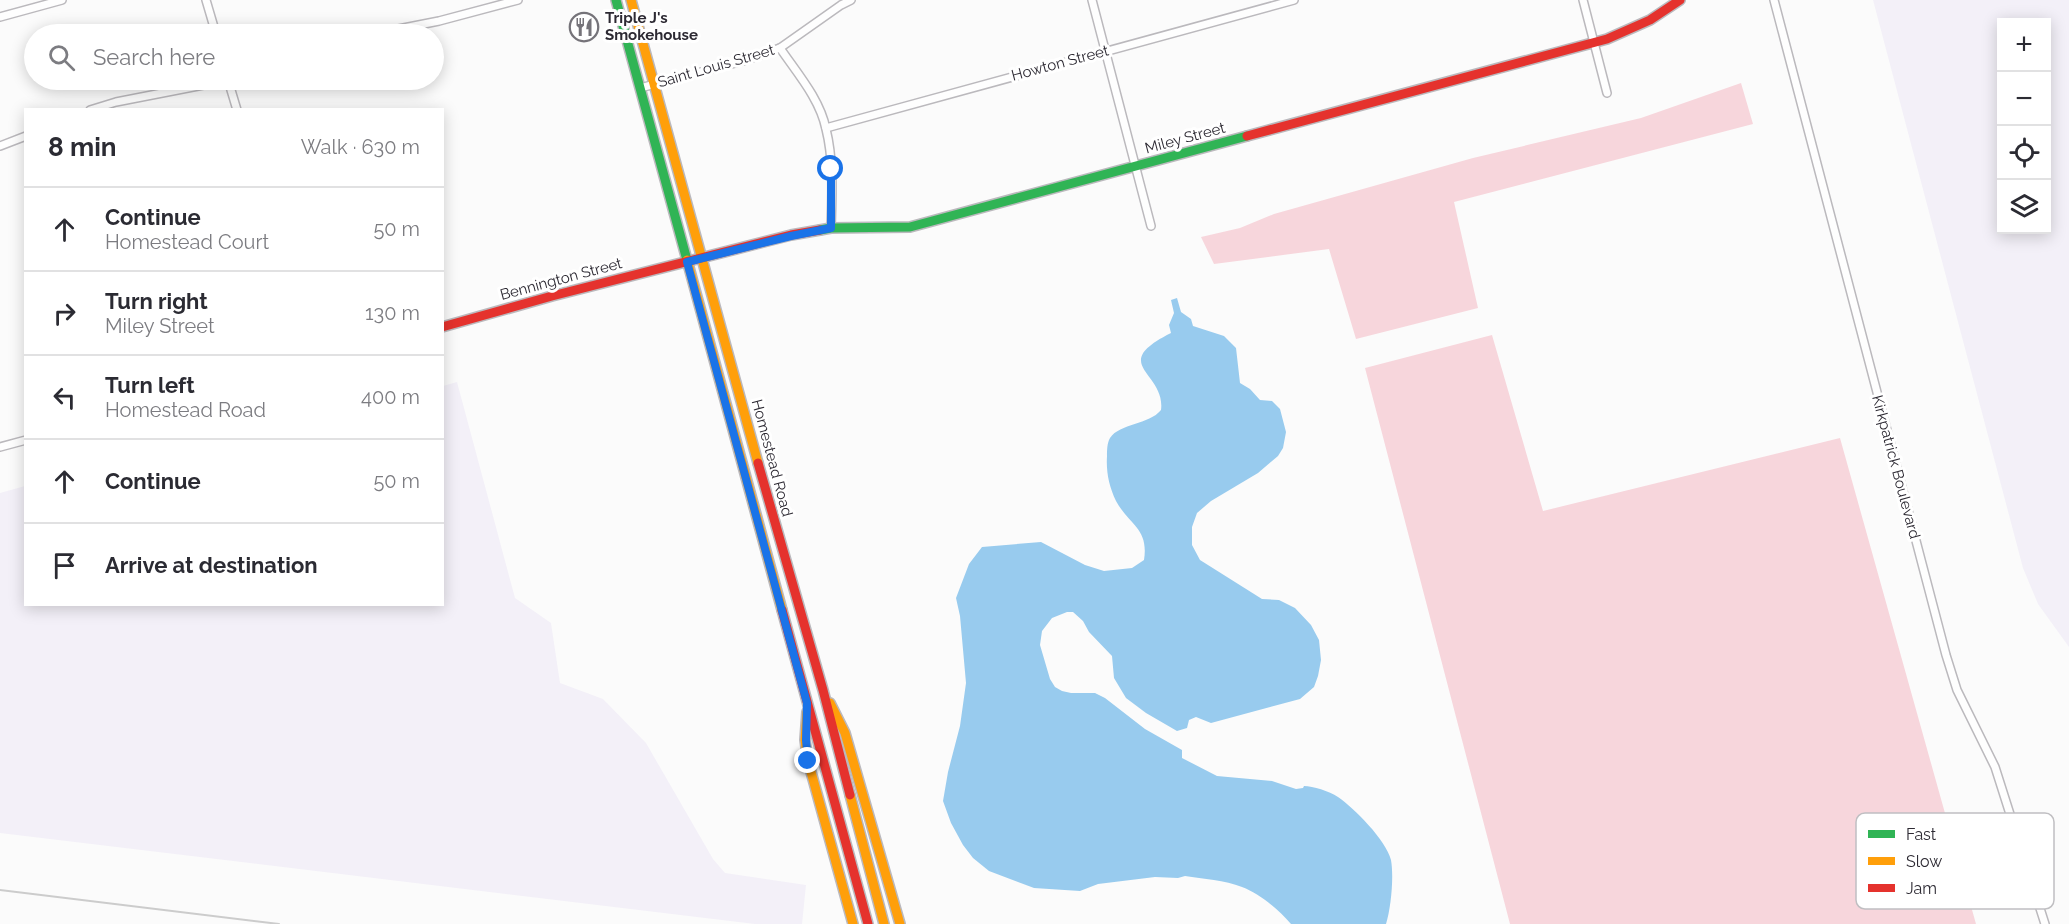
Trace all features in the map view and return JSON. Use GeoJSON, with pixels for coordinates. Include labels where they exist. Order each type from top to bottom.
{"type":"FeatureCollection","features":[{"type":"Feature","properties":{"kind":"main road","name":"Homestead Road"},"geometry":{"type":"LineString","coordinates":[[616,0],[868,924]]}},
{"type":"Feature","properties":{"kind":"main road","name":"Homestead Road"},"geometry":{"type":"LineString","coordinates":[[631,0],[823,690],[884,924]]}},
{"type":"Feature","properties":{"kind":"main road","name":"Miley Street"},"geometry":{"type":"LineString","coordinates":[[687,262],[831,228],[910,228],[1595,43],[1622,35],[1643,25],[1663,14],[1680,0]]}},
{"type":"Feature","properties":{"kind":"main road","name":"Bennington Street"},"geometry":{"type":"LineString","coordinates":[[444,326],[687,262]]}},
{"type":"Feature","properties":{"kind":"main road"},"geometry":{"type":"LineString","coordinates":[[823,690],[845,733],[900,924]]}},
{"type":"Feature","properties":{"kind":"main road"},"geometry":{"type":"LineString","coordinates":[[807,703],[806,751],[853,924]]}},
{"type":"Feature","properties":{"kind":"street"},"geometry":{"type":"LineString","coordinates":[[0,17],[62,0]]}},
{"type":"Feature","properties":{"kind":"street"},"geometry":{"type":"LineString","coordinates":[[206,0],[213,24]]}},
{"type":"Feature","properties":{"kind":"street"},"geometry":{"type":"LineString","coordinates":[[424,24],[518,0]]}},
{"type":"Feature","properties":{"kind":"street","name":"Saint Louis Street"},"geometry":{"type":"LineString","coordinates":[[640,88],[743,61],[780,48],[851,0]]}},
{"type":"Feature","properties":{"kind":"street"},"geometry":{"type":"LineString","coordinates":[[1092,0],[1151,226]]}},
{"type":"Feature","properties":{"kind":"street","name":"Howton Street"},"geometry":{"type":"LineString","coordinates":[[826,128],[1294,0]]}},
{"type":"Feature","properties":{"kind":"street"},"geometry":{"type":"LineString","coordinates":[[1583,0],[1607,93]]}},
{"type":"Feature","properties":{"kind":"street","name":"Kirkpatrick Boulevard"},"geometry":{"type":"LineString","coordinates":[[1774,0],[1946,655],[1960,695],[1995,767],[2010,813]]}},
{"type":"Feature","properties":{"kind":"street"},"geometry":{"type":"LineString","coordinates":[[780,48],[807,87],[826,128],[831,169],[831,228]]}},
{"type":"Feature","properties":{"kind":"street"},"geometry":{"type":"LineString","coordinates":[[96,108],[177,90]]}},
{"type":"Feature","properties":{"kind":"street"},"geometry":{"type":"LineString","coordinates":[[231,90],[236,108]]}},
{"type":"Feature","properties":{"kind":"street"},"geometry":{"type":"LineString","coordinates":[[0,146],[24,137]]}},
{"type":"Feature","properties":{"kind":"street"},"geometry":{"type":"LineString","coordinates":[[0,447],[24,441]]}},
{"type":"Feature","properties":{"kind":"street","name":"Kirkpatrick Boulevard"},"geometry":{"type":"LineString","coordinates":[[2040,909],[2045,924]]}},
{"type":"Feature","properties":{"kind":"shaded area"},"geometry":{"type":"Polygon","coordinates":[[[1873,0],[2069,0],[2069,647],[2038,604],[2023,568],[1873,0]]]}},
{"type":"Feature","properties":{"kind":"shaded area"},"geometry":{"type":"Polygon","coordinates":[[[1741,83],[1753,124],[1454,202],[1478,308],[1356,339],[1329,249],[1214,264],[1201,237],[1240,228],[1274,214],[1473,158],[1641,118],[1741,83]]]}},
{"type":"Feature","properties":{"kind":"shaded area"},"geometry":{"type":"Polygon","coordinates":[[[1492,335],[1543,511],[1840,438],[1945,813],[1856,813],[1856,909],[1972,909],[1976,924],[1510,924],[1365,368],[1492,335]]]}},
{"type":"Feature","properties":{"kind":"shaded area"},"geometry":{"type":"Polygon","coordinates":[[[457,382],[515,598],[551,623],[560,683],[603,699],[646,743],[713,859],[725,873],[806,885],[802,924],[755,924],[0,833],[0,493],[24,486],[24,606],[444,606],[444,386],[457,382]]]}},
{"type":"Feature","properties":{"kind":"water"},"geometry":{"type":"Polygon","coordinates":[[[1177,298],[1181,312],[1191,319],[1193,326],[1224,336],[1236,348],[1240,383],[1250,389],[1260,400],[1272,401],[1280,409],[1286,432],[1283,448],[1278,456],[1258,473],[1211,501],[1197,513],[1192,527],[1192,545],[1200,560],[1262,599],[1279,600],[1295,608],[1311,625],[1319,640],[1321,660],[1318,676],[1314,687],[1300,699],[1211,723],[1196,717],[1189,720],[1187,728],[1177,731],[1126,698],[1114,678],[1112,656],[1089,632],[1083,621],[1073,612],[1067,612],[1052,618],[1042,631],[1040,645],[1050,679],[1055,687],[1062,691],[1095,693],[1105,698],[1145,729],[1182,750],[1182,758],[1217,776],[1272,781],[1296,789],[1304,786],[1312,787],[1338,797],[1360,816],[1388,852],[1391,860],[1392,892],[1386,924],[1291,924],[1268,902],[1249,890],[1228,883],[1185,876],[1098,884],[1080,891],[1034,888],[989,871],[973,858],[951,823],[943,801],[960,726],[966,683],[960,616],[956,598],[969,564],[982,547],[1041,542],[1085,565],[1104,571],[1132,568],[1144,560],[1145,549],[1141,534],[1116,501],[1108,479],[1107,447],[1110,438],[1120,429],[1149,419],[1161,410],[1156,386],[1141,361],[1143,353],[1152,344],[1171,333],[1169,325],[1174,313],[1171,300],[1177,298]]]}},
{"type":"Feature","properties":{"kind":"railway"},"geometry":{"type":"LineString","coordinates":[[0,890],[279,924]]}},
{"type":"Feature","properties":{"kind":"traffic: fast"},"geometry":{"type":"LineString","coordinates":[[616,0],[687,260]]}},
{"type":"Feature","properties":{"kind":"traffic: fast"},"geometry":{"type":"LineString","coordinates":[[820,230],[910,227],[1247,136]]}},
{"type":"Feature","properties":{"kind":"traffic: slow"},"geometry":{"type":"LineString","coordinates":[[631,0],[758,463]]}},
{"type":"Feature","properties":{"kind":"traffic: slow"},"geometry":{"type":"LineString","coordinates":[[687,260],[782,610]]}},
{"type":"Feature","properties":{"kind":"traffic: slow"},"geometry":{"type":"LineString","coordinates":[[830,703],[845,733],[900,924]]}},
{"type":"Feature","properties":{"kind":"traffic: slow"},"geometry":{"type":"LineString","coordinates":[[807,712],[805,740],[808,761],[853,924]]}},
{"type":"Feature","properties":{"kind":"traffic: slow"},"geometry":{"type":"LineString","coordinates":[[850,795],[884,924]]}},
{"type":"Feature","properties":{"kind":"traffic: jam"},"geometry":{"type":"LineString","coordinates":[[1247,136],[1607,39],[1650,20],[1680,0]]}},
{"type":"Feature","properties":{"kind":"traffic: jam"},"geometry":{"type":"LineString","coordinates":[[444,326],[552,296],[791,235],[820,230]]}},
{"type":"Feature","properties":{"kind":"traffic: jam"},"geometry":{"type":"LineString","coordinates":[[758,463],[823,690],[850,795]]}},
{"type":"Feature","properties":{"kind":"traffic: jam"},"geometry":{"type":"LineString","coordinates":[[782,610],[868,924]]}},
{"type":"Feature","properties":{"kind":"place","name":"Triple J's Smokehouse"},"geometry":{"type":"Point","coordinates":[584,27]}},
{"type":"Feature","properties":{"kind":"route"},"geometry":{"type":"LineString","coordinates":[[808,761],[806,751],[807,703],[687,262],[831,228],[831,169]]}}]}
